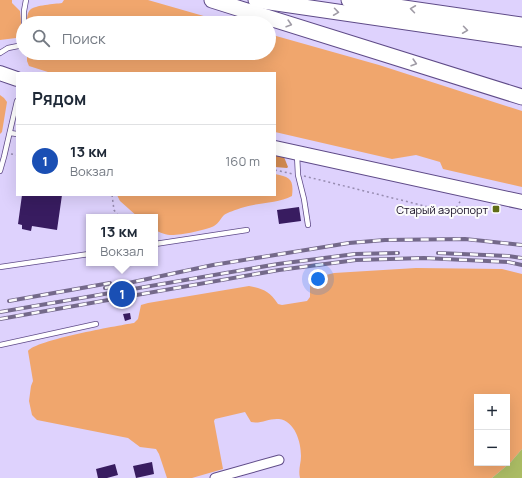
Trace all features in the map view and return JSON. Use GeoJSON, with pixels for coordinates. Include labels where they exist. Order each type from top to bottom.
{"type":"FeatureCollection","features":[{"type":"Feature","properties":{"kind":"highway"},"geometry":{"type":"LineString","coordinates":[[212,0],[263,16]]}},
{"type":"Feature","properties":{"kind":"highway"},"geometry":{"type":"LineString","coordinates":[[256,0],[492,27],[522,24]]}},
{"type":"Feature","properties":{"kind":"highway"},"geometry":{"type":"LineString","coordinates":[[349,0],[492,27],[522,39]]}},
{"type":"Feature","properties":{"kind":"highway"},"geometry":{"type":"LineString","coordinates":[[276,20],[522,97]]}},
{"type":"Feature","properties":{"kind":"main road"},"geometry":{"type":"LineString","coordinates":[[0,73],[16,79]]}},
{"type":"Feature","properties":{"kind":"main road"},"geometry":{"type":"LineString","coordinates":[[276,148],[522,202]]}},
{"type":"Feature","properties":{"kind":"street"},"geometry":{"type":"LineString","coordinates":[[215,478],[279,460]]}},
{"type":"Feature","properties":{"kind":"lane"},"geometry":{"type":"LineString","coordinates":[[25,16],[26,0]]}},
{"type":"Feature","properties":{"kind":"lane"},"geometry":{"type":"LineString","coordinates":[[0,53],[8,48],[16,46]]}},
{"type":"Feature","properties":{"kind":"lane"},"geometry":{"type":"LineString","coordinates":[[0,171],[6,153],[16,108]]}},
{"type":"Feature","properties":{"kind":"lane"},"geometry":{"type":"LineString","coordinates":[[10,133],[16,134]]}},
{"type":"Feature","properties":{"kind":"lane"},"geometry":{"type":"LineString","coordinates":[[0,152],[6,153]]}},
{"type":"Feature","properties":{"kind":"lane"},"geometry":{"type":"LineString","coordinates":[[297,153],[298,175],[308,225]]}},
{"type":"Feature","properties":{"kind":"lane"},"geometry":{"type":"LineString","coordinates":[[158,244],[247,230]]}},
{"type":"Feature","properties":{"kind":"lane"},"geometry":{"type":"LineString","coordinates":[[0,268],[86,254]]}},
{"type":"Feature","properties":{"kind":"lane"},"geometry":{"type":"LineString","coordinates":[[0,345],[96,324]]}},
{"type":"Feature","properties":{"kind":"path"},"geometry":{"type":"LineString","coordinates":[[276,170],[453,213],[468,189]]}},
{"type":"Feature","properties":{"kind":"path"},"geometry":{"type":"LineString","coordinates":[[112,196],[114,210],[117,214]]}},
{"type":"Feature","properties":{"kind":"shaded area"},"geometry":{"type":"Polygon","coordinates":[[[0,0],[12,0],[12,3],[20,11],[20,16],[16,16],[16,38],[0,40],[0,0]]]}},
{"type":"Feature","properties":{"kind":"shaded area"},"geometry":{"type":"Polygon","coordinates":[[[64,0],[148,0],[204,16],[27,16],[33,8],[62,3],[64,0]]]}},
{"type":"Feature","properties":{"kind":"shaded area"},"geometry":{"type":"Polygon","coordinates":[[[276,36],[379,65],[522,111],[522,187],[443,169],[440,162],[416,155],[392,159],[276,132],[276,72],[48,72],[29,66],[27,61],[276,60],[276,36]]]}},
{"type":"Feature","properties":{"kind":"shaded area"},"geometry":{"type":"Polygon","coordinates":[[[0,95],[7,102],[2,132],[0,134],[0,95]]]}},
{"type":"Feature","properties":{"kind":"shaded area"},"geometry":{"type":"Polygon","coordinates":[[[276,154],[284,157],[288,167],[276,167],[276,154]]]}},
{"type":"Feature","properties":{"kind":"shaded area"},"geometry":{"type":"Polygon","coordinates":[[[276,174],[284,176],[290,180],[292,186],[292,196],[286,199],[241,208],[230,212],[223,216],[211,228],[170,235],[158,231],[158,214],[135,214],[120,201],[118,196],[276,196],[276,174]]]}},
{"type":"Feature","properties":{"kind":"shaded area"},"geometry":{"type":"Polygon","coordinates":[[[416,268],[502,269],[522,274],[522,449],[510,463],[510,394],[474,394],[474,466],[506,466],[492,478],[300,478],[299,472],[301,450],[293,428],[285,421],[279,419],[251,422],[245,412],[215,419],[214,421],[223,469],[192,478],[167,478],[156,449],[140,447],[128,438],[37,420],[32,415],[29,401],[33,381],[28,351],[34,347],[60,338],[134,323],[138,319],[141,305],[148,303],[249,286],[266,291],[278,304],[282,305],[307,301],[310,297],[310,283],[318,277],[334,273],[416,268]]]}},
{"type":"Feature","properties":{"kind":"shaded area"},"geometry":{"type":"Polygon","coordinates":[[[522,449],[522,478],[492,478],[506,466],[510,466],[510,463],[522,449]]]}},
{"type":"Feature","properties":{"kind":"building"},"geometry":{"type":"Polygon","coordinates":[[[22,196],[62,196],[57,230],[32,226],[31,231],[22,229],[22,225],[18,224],[22,196]]]}},
{"type":"Feature","properties":{"kind":"building"},"geometry":{"type":"Polygon","coordinates":[[[299,207],[301,221],[279,224],[277,210],[299,207]]]}},
{"type":"Feature","properties":{"kind":"building"},"geometry":{"type":"Polygon","coordinates":[[[130,313],[131,319],[125,321],[123,314],[130,313]]]}},
{"type":"Feature","properties":{"kind":"building"},"geometry":{"type":"Polygon","coordinates":[[[152,462],[154,474],[136,478],[133,466],[152,462]]]}},
{"type":"Feature","properties":{"kind":"building"},"geometry":{"type":"Polygon","coordinates":[[[115,464],[118,475],[107,478],[98,478],[96,469],[115,464]]]}},
{"type":"Feature","properties":{"kind":"railway"},"geometry":{"type":"LineString","coordinates":[[105,288],[213,265],[349,243],[385,240],[465,239],[522,245]]}},
{"type":"Feature","properties":{"kind":"railway"},"geometry":{"type":"LineString","coordinates":[[0,312],[278,264],[355,254],[398,253]]}},
{"type":"Feature","properties":{"kind":"railway"},"geometry":{"type":"LineString","coordinates":[[438,253],[522,258]]}},
{"type":"Feature","properties":{"kind":"railway"},"geometry":{"type":"LineString","coordinates":[[0,319],[279,270],[356,260],[424,258],[508,262],[522,265]]}},
{"type":"Feature","properties":{"kind":"railway"},"geometry":{"type":"LineString","coordinates":[[9,301],[110,283]]}},
{"type":"Feature","properties":{"kind":"place","name":"Старый аэропорт"},"geometry":{"type":"Point","coordinates":[496,209]}},
{"type":"Feature","properties":{"kind":"place","name":"13 км"},"geometry":{"type":"Point","coordinates":[122,294]}}]}
